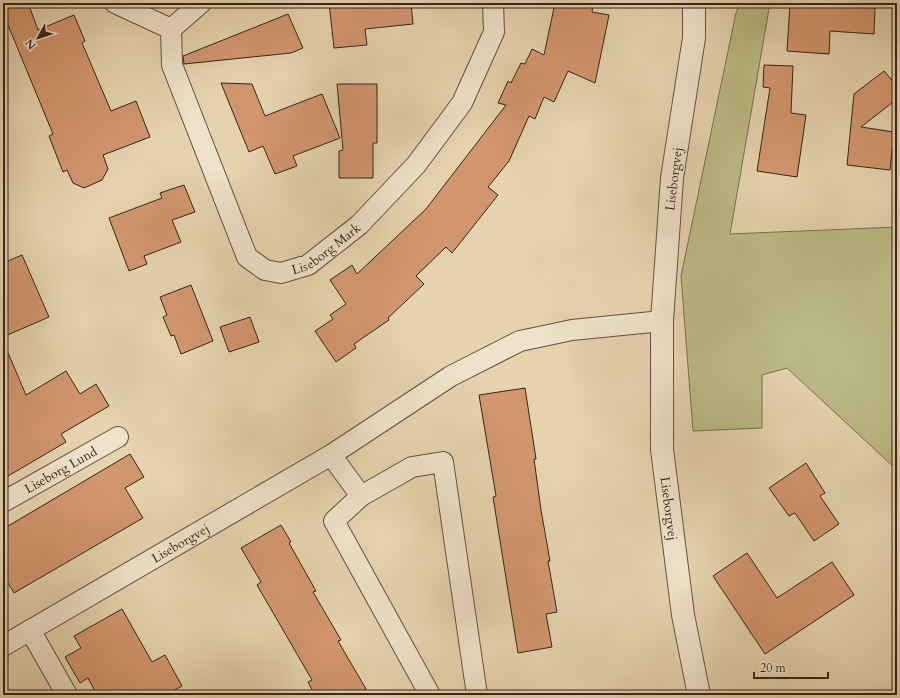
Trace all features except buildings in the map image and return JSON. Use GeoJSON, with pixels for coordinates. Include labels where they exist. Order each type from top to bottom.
{"type":"FeatureCollection","features":[{"type":"Feature","properties":{"kind":"street"},"geometry":{"type":"LineString","coordinates":[[116,3],[171,29],[201,3]]}},
{"type":"Feature","properties":{"kind":"street","name":"Liseborg Mark"},"geometry":{"type":"LineString","coordinates":[[171,29],[172,65],[247,257],[265,270],[281,273],[308,265],[359,225],[416,165],[462,103],[494,32],[492,3]]}},
{"type":"Feature","properties":{"kind":"street","name":"Liseborgvej"},"geometry":{"type":"LineString","coordinates":[[694,3],[694,38],[672,178],[662,321],[662,449],[682,615],[699,695]]}},
{"type":"Feature","properties":{"kind":"street","name":"Liseborgvej"},"geometry":{"type":"LineString","coordinates":[[694,38],[708,3]]}},
{"type":"Feature","properties":{"kind":"street","name":"Liseborgvej"},"geometry":{"type":"LineString","coordinates":[[3,646],[330,455],[451,376],[520,341],[572,330],[662,321]]}},
{"type":"Feature","properties":{"kind":"street","name":"Liseborg Lund"},"geometry":{"type":"LineString","coordinates":[[3,502],[118,437]]}},
{"type":"Feature","properties":{"kind":"street"},"geometry":{"type":"LineString","coordinates":[[330,455],[361,496]]}},
{"type":"Feature","properties":{"kind":"street"},"geometry":{"type":"LineString","coordinates":[[430,695],[334,521],[361,496],[412,467],[443,462],[477,695]]}},
{"type":"Feature","properties":{"kind":"street"},"geometry":{"type":"LineString","coordinates":[[30,630],[67,695]]}},
{"type":"Feature","properties":{"kind":"shaded area"},"geometry":{"type":"Polygon","coordinates":[[[740,3],[770,3],[730,234],[897,227],[897,470],[787,368],[762,375],[762,428],[693,431],[681,276],[736,13],[740,3]]]}}]}
